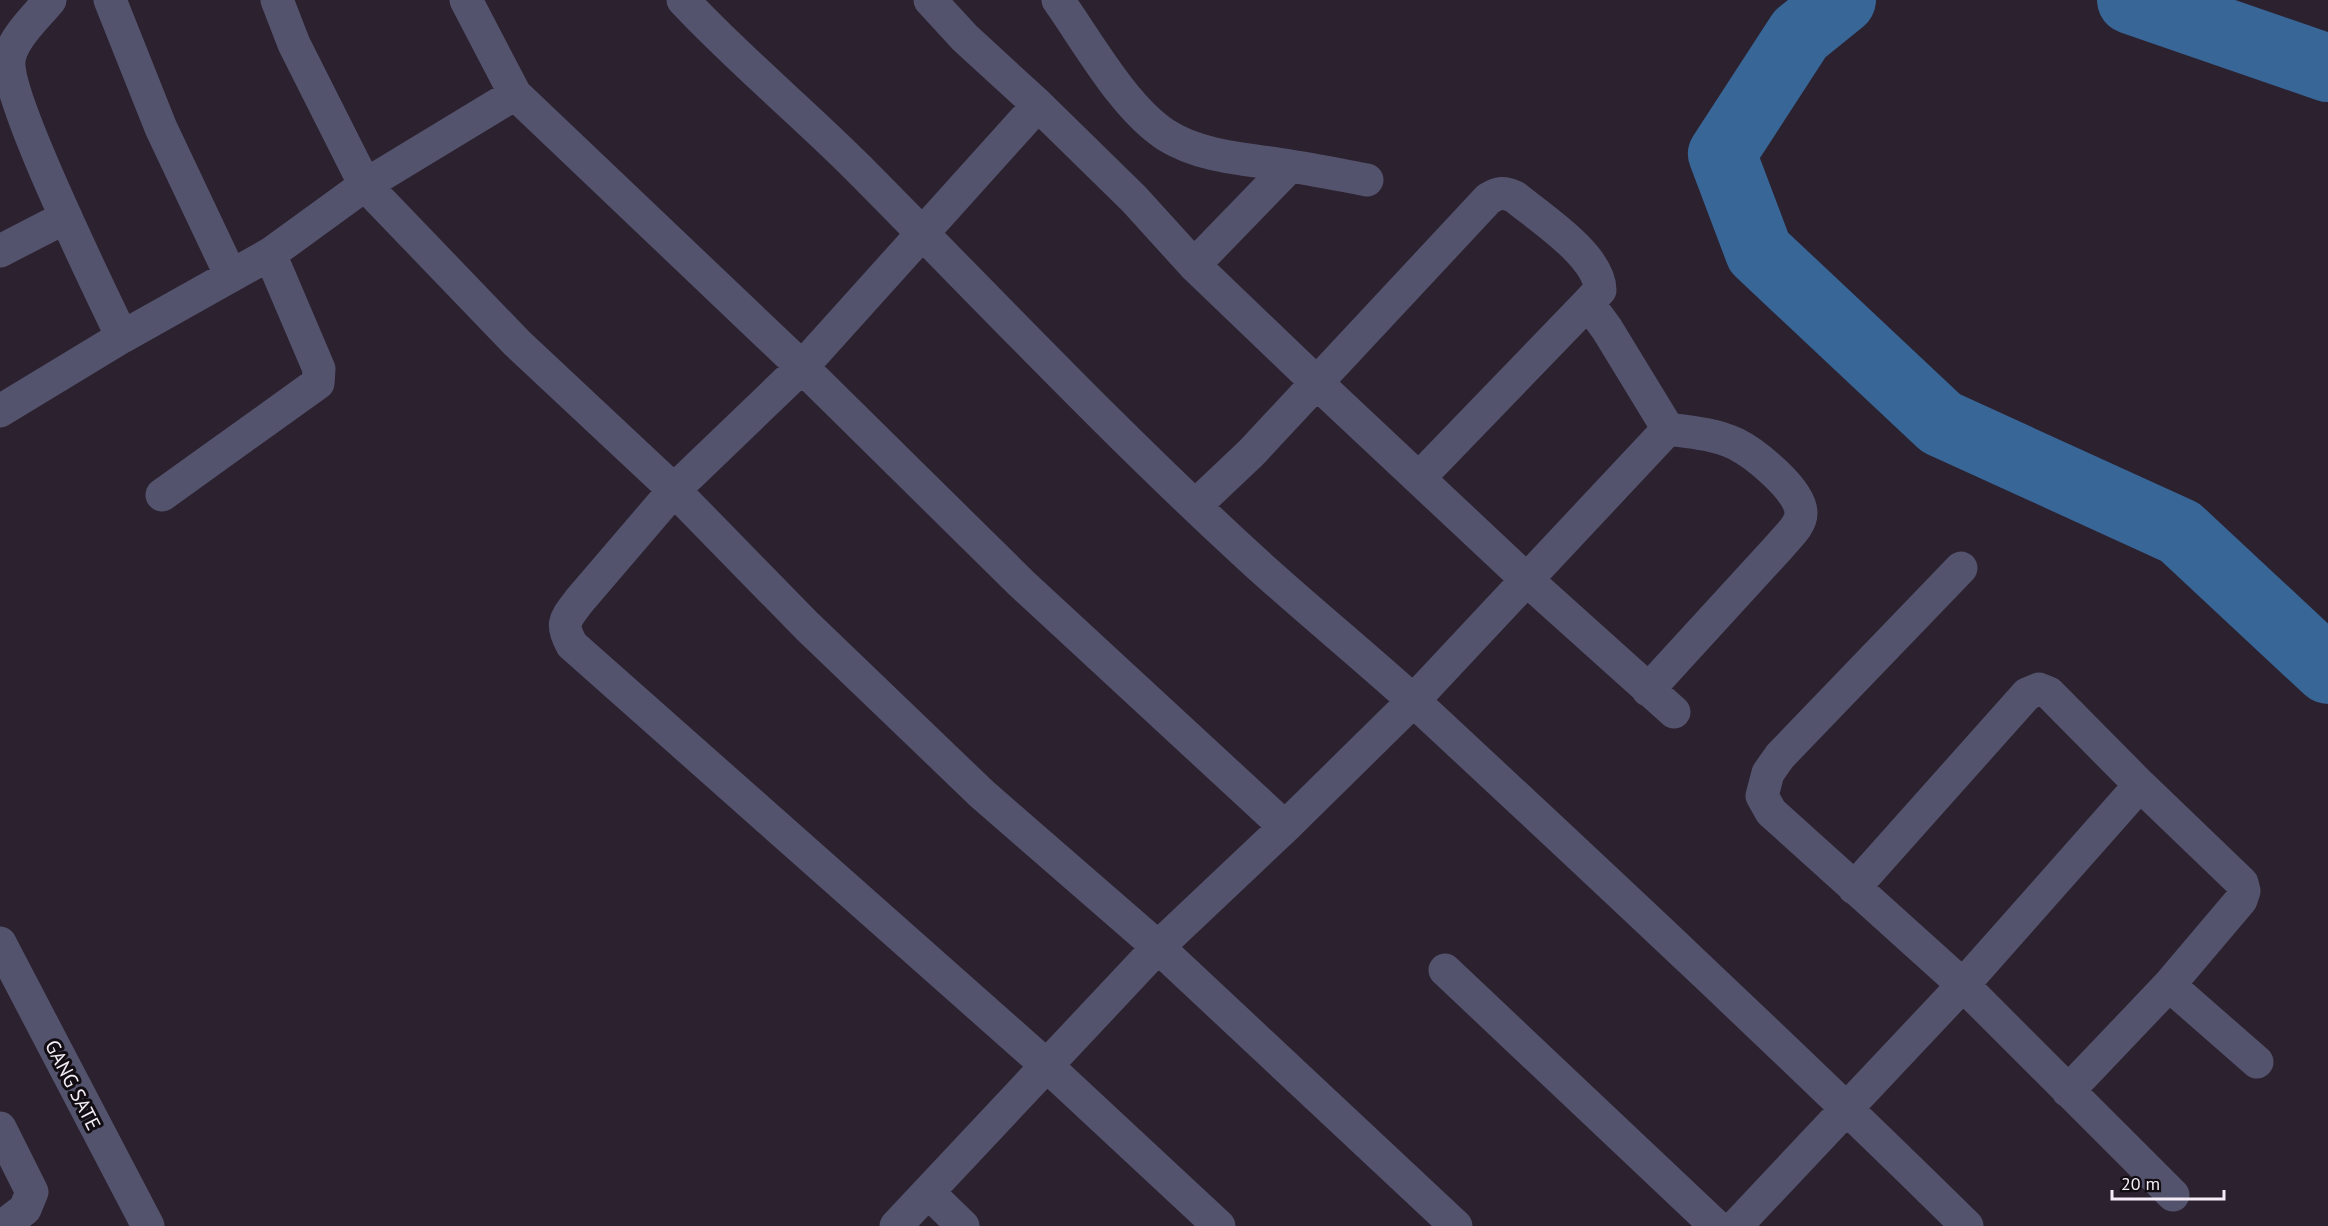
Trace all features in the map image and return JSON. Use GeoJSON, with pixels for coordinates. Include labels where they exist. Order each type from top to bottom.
{"type":"FeatureCollection","features":[{"type":"Feature","properties":{"kind":"street"},"geometry":{"type":"LineString","coordinates":[[50,0],[21,37],[10,56],[9,75],[44,169],[122,337]]}},
{"type":"Feature","properties":{"kind":"street"},"geometry":{"type":"LineString","coordinates":[[110,0],[161,128],[231,276]]}},
{"type":"Feature","properties":{"kind":"street"},"geometry":{"type":"LineString","coordinates":[[278,0],[294,44],[365,185],[517,342],[674,490],[807,626],[982,794],[1158,947],[1456,1226]]}},
{"type":"Feature","properties":{"kind":"street"},"geometry":{"type":"LineString","coordinates":[[466,0],[515,94],[802,367],[1022,583],[1286,827]]}},
{"type":"Feature","properties":{"kind":"street"},"geometry":{"type":"LineString","coordinates":[[683,0],[716,36],[849,159],[1048,363],[1196,506],[1256,563],[1413,701],[1847,1108],[1967,1226]]}},
{"type":"Feature","properties":{"kind":"street"},"geometry":{"type":"LineString","coordinates":[[930,0],[965,38],[1038,105],[1134,199],[1194,265],[1317,383],[1527,579],[1674,712]]}},
{"type":"Feature","properties":{"kind":"street"},"geometry":{"type":"LineString","coordinates":[[1058,0],[1120,88],[1144,116],[1167,136],[1199,150],[1367,180]]}},
{"type":"Feature","properties":{"kind":"street"},"geometry":{"type":"LineString","coordinates":[[0,411],[122,337],[270,254],[365,185],[515,94]]}},
{"type":"Feature","properties":{"kind":"street"},"geometry":{"type":"LineString","coordinates":[[1038,105],[802,367],[674,490],[566,618],[565,632],[572,645],[1046,1065],[1219,1226]]}},
{"type":"Feature","properties":{"kind":"street"},"geometry":{"type":"LineString","coordinates":[[1194,265],[1290,166]]}},
{"type":"Feature","properties":{"kind":"street"},"geometry":{"type":"LineString","coordinates":[[1196,506],[1251,453],[1488,199],[1497,193],[1506,193],[1515,197],[1566,236],[1600,281],[1600,290],[1419,478]]}},
{"type":"Feature","properties":{"kind":"street"},"geometry":{"type":"LineString","coordinates":[[0,251],[66,217]]}},
{"type":"Feature","properties":{"kind":"street"},"geometry":{"type":"LineString","coordinates":[[162,495],[318,383],[319,369],[270,254]]}},
{"type":"Feature","properties":{"kind":"street"},"geometry":{"type":"LineString","coordinates":[[1588,303],[1607,329],[1668,429]]}},
{"type":"Feature","properties":{"kind":"street"},"geometry":{"type":"LineString","coordinates":[[896,1226],[1158,947],[1286,827],[1413,701],[1619,484],[1668,429]]}},
{"type":"Feature","properties":{"kind":"street"},"geometry":{"type":"LineString","coordinates":[[1648,690],[1779,547],[1798,525],[1801,513],[1795,496],[1777,474],[1736,444],[1701,433],[1668,429]]}},
{"type":"Feature","properties":{"kind":"street"},"geometry":{"type":"LineString","coordinates":[[1961,568],[1780,756],[1768,773],[1763,785],[1762,796],[1771,812],[1963,985],[2173,1195]]}},
{"type":"Feature","properties":{"kind":"street"},"geometry":{"type":"LineString","coordinates":[[1854,888],[2027,694],[2039,689],[2049,693],[2140,785],[2242,882],[2244,891],[2241,900],[2169,985],[2068,1092]]}},
{"type":"Feature","properties":{"kind":"street"},"geometry":{"type":"LineString","coordinates":[[1736,1226],[1963,985],[2140,785]]}},
{"type":"Feature","properties":{"kind":"street","name":"GANG SATE"},"geometry":{"type":"LineString","coordinates":[[0,943],[148,1226]]}},
{"type":"Feature","properties":{"kind":"street"},"geometry":{"type":"LineString","coordinates":[[1445,970],[1716,1226]]}},
{"type":"Feature","properties":{"kind":"street"},"geometry":{"type":"LineString","coordinates":[[2169,985],[2257,1062]]}},
{"type":"Feature","properties":{"kind":"street"},"geometry":{"type":"LineString","coordinates":[[0,1128],[32,1192],[25,1209],[3,1226]]}},
{"type":"Feature","properties":{"kind":"street"},"geometry":{"type":"LineString","coordinates":[[928,1192],[963,1226]]}},
{"type":"Feature","properties":{"kind":"waterway"},"geometry":{"type":"LineString","coordinates":[[1842,0],[1800,34],[1722,154],[1759,252],[1941,423],[2180,532],[2328,670]]}},
{"type":"Feature","properties":{"kind":"waterway"},"geometry":{"type":"LineString","coordinates":[[2131,0],[2328,68]]}}]}
